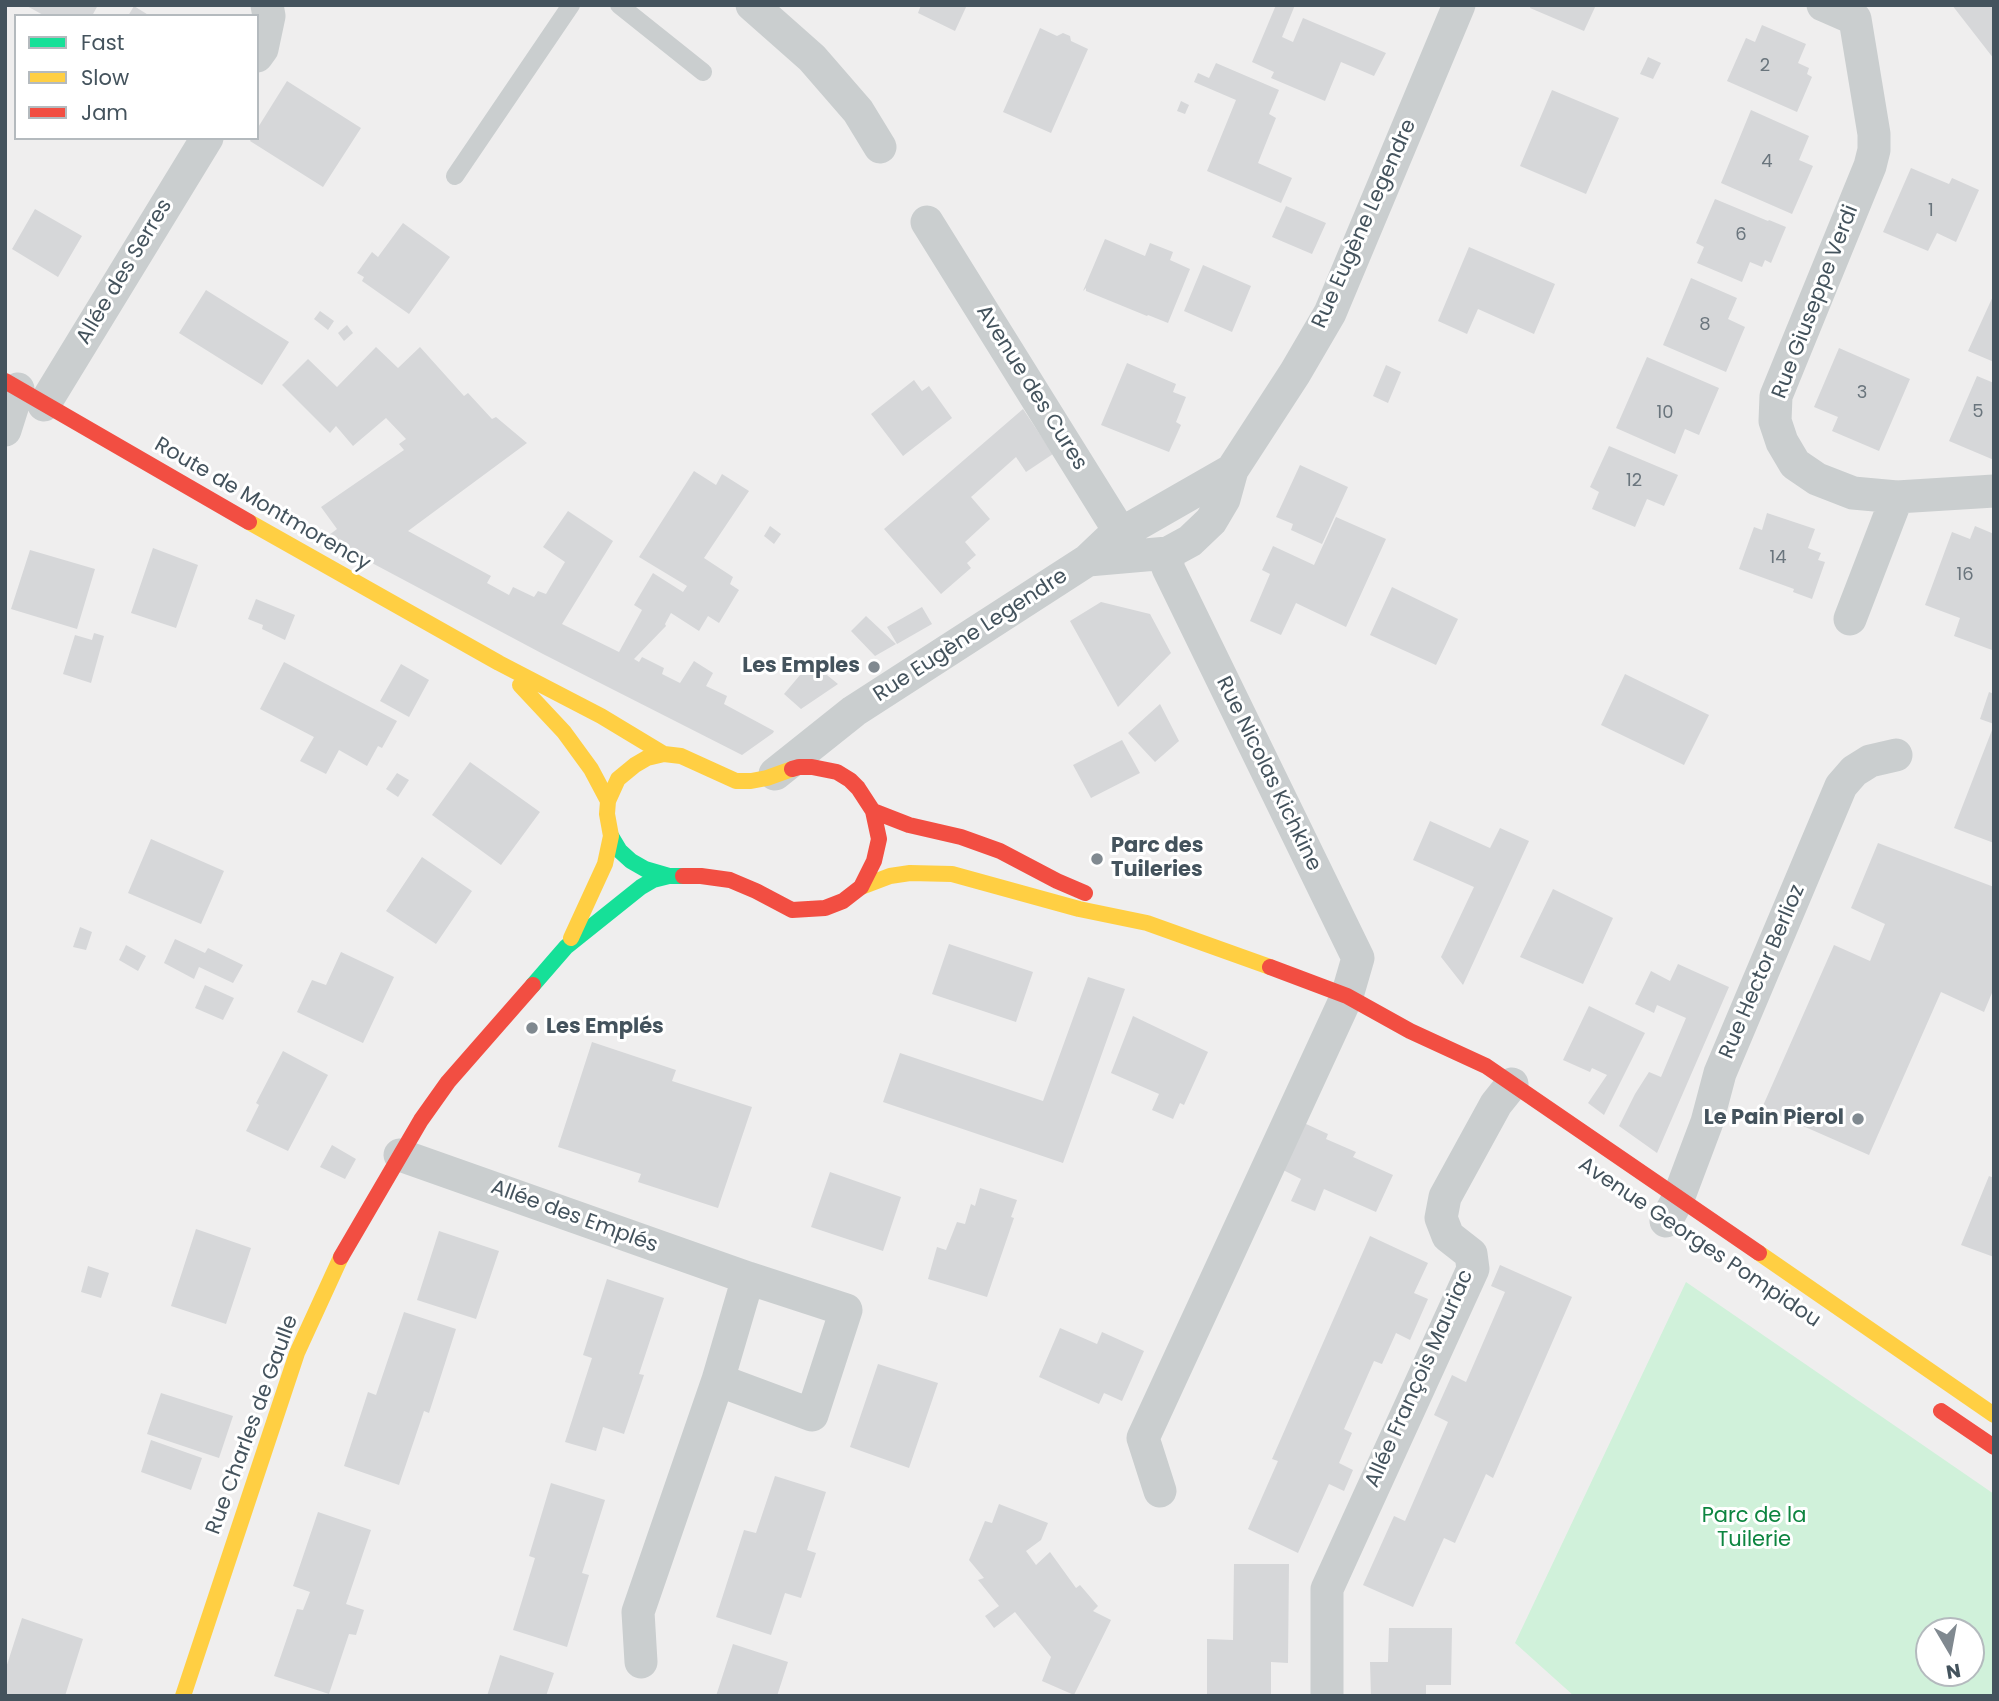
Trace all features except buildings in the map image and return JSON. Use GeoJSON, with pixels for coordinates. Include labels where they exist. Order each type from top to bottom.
{"type":"FeatureCollection","features":[{"type":"Feature","properties":{"kind":"main road","name":"Route de Montmorency"},"geometry":{"type":"LineString","coordinates":[[22,392],[499,663],[601,716],[664,754],[681,756],[736,780],[751,781],[799,767],[837,772],[849,780]]}},
{"type":"Feature","properties":{"kind":"main road","name":"Route de Montmorency"},"geometry":{"type":"LineString","coordinates":[[499,663],[564,732],[592,769],[608,801]]}},
{"type":"Feature","properties":{"kind":"main road"},"geometry":{"type":"LineString","coordinates":[[664,754],[647,758],[618,779],[608,801],[607,814],[611,836],[620,852],[645,869],[669,876]]}},
{"type":"Feature","properties":{"kind":"main road"},"geometry":{"type":"LineString","coordinates":[[849,780],[858,788],[873,811],[879,839],[874,861],[861,887]]}},
{"type":"Feature","properties":{"kind":"main road","name":"Avenue Georges Pompidou"},"geometry":{"type":"LineString","coordinates":[[873,811],[909,825],[961,837],[1000,851],[1147,923],[1347,996],[1410,1031],[1486,1066],[1499,1098],[1669,1216],[1994,1415]]}},
{"type":"Feature","properties":{"kind":"main road"},"geometry":{"type":"LineString","coordinates":[[566,947],[596,888],[611,836]]}},
{"type":"Feature","properties":{"kind":"main road","name":"Avenue Georges Pompidou"},"geometry":{"type":"LineString","coordinates":[[669,876],[730,880],[792,910],[825,908],[843,901],[861,887],[890,876],[910,873],[952,874],[1079,909],[1147,923]]}},
{"type":"Feature","properties":{"kind":"main road"},"geometry":{"type":"LineString","coordinates":[[566,947],[641,887],[653,880],[669,876]]}},
{"type":"Feature","properties":{"kind":"main road","name":"Rue Charles de Gaulle"},"geometry":{"type":"LineString","coordinates":[[183,1696],[297,1353],[344,1251],[421,1120],[449,1082],[566,947]]}},
{"type":"Feature","properties":{"kind":"main road","name":"Avenue Georges Pompidou"},"geometry":{"type":"LineString","coordinates":[[1410,1031],[1450,1068]]}},
{"type":"Feature","properties":{"kind":"main road"},"geometry":{"type":"LineString","coordinates":[[1925,1399],[1994,1447]]}},
{"type":"Feature","properties":{"kind":"street"},"geometry":{"type":"LineString","coordinates":[[259,53],[269,16],[267,5]]}},
{"type":"Feature","properties":{"kind":"street"},"geometry":{"type":"LineString","coordinates":[[752,5],[812,58],[858,111],[880,147]]}},
{"type":"Feature","properties":{"kind":"street","name":"Rue Eugène Legendre"},"geometry":{"type":"LineString","coordinates":[[772,776],[854,711],[1088,560],[1108,541],[1168,553],[1190,541],[1210,521],[1224,499],[1232,470],[1330,313],[1459,5]]}},
{"type":"Feature","properties":{"kind":"street","name":"Rue Giuseppe Verdi"},"geometry":{"type":"LineString","coordinates":[[1823,5],[1864,12],[1874,150],[1870,166],[1776,396],[1775,421],[1782,442],[1796,464],[1817,479],[1853,493],[1897,497],[1994,491]]}},
{"type":"Feature","properties":{"kind":"street","name":"Allée des Serres"},"geometry":{"type":"LineString","coordinates":[[5,430],[22,392],[206,140]]}},
{"type":"Feature","properties":{"kind":"street","name":"Avenue des Cures"},"geometry":{"type":"LineString","coordinates":[[928,222],[1128,545]]}},
{"type":"Feature","properties":{"kind":"street","name":"Rue Eugène Legendre"},"geometry":{"type":"LineString","coordinates":[[1128,545],[1232,470]]}},
{"type":"Feature","properties":{"kind":"street"},"geometry":{"type":"LineString","coordinates":[[1850,619],[1897,497]]}},
{"type":"Feature","properties":{"kind":"street","name":"Rue Nicolas Kichkine"},"geometry":{"type":"LineString","coordinates":[[1168,553],[1168,568],[1358,958],[1347,996]]}},
{"type":"Feature","properties":{"kind":"street","name":"Rue Eugène Legendre"},"geometry":{"type":"LineString","coordinates":[[849,780],[847,744],[854,711]]}},
{"type":"Feature","properties":{"kind":"street","name":"Rue Hector Berlioz"},"geometry":{"type":"LineString","coordinates":[[1669,1216],[1707,1122],[1720,1073],[1841,786],[1854,771],[1870,761],[1896,755]]}},
{"type":"Feature","properties":{"kind":"street"},"geometry":{"type":"LineString","coordinates":[[1160,1491],[1143,1438],[1347,996]]}},
{"type":"Feature","properties":{"kind":"street","name":"Allée François Mauriac"},"geometry":{"type":"LineString","coordinates":[[1327,1696],[1326,1589],[1473,1269],[1471,1254],[1448,1236],[1441,1219],[1445,1197],[1499,1098]]}},
{"type":"Feature","properties":{"kind":"street","name":"Allée des Emplés"},"geometry":{"type":"LineString","coordinates":[[400,1155],[748,1279],[846,1310],[812,1415],[718,1380]]}},
{"type":"Feature","properties":{"kind":"street"},"geometry":{"type":"LineString","coordinates":[[641,1662],[638,1612],[718,1380],[748,1279]]}},
{"type":"Feature","properties":{"kind":"lane"},"geometry":{"type":"LineString","coordinates":[[455,176],[571,5]]}},
{"type":"Feature","properties":{"kind":"lane"},"geometry":{"type":"LineString","coordinates":[[619,5],[704,72]]}},
{"type":"Feature","properties":{"kind":"green space","name":"Parc de la Tuilerie"},"geometry":{"type":"Polygon","coordinates":[[[1686,1282],[1994,1494],[1994,1696],[1574,1696],[1515,1643],[1686,1282]]]}},
{"type":"Feature","properties":{"kind":"traffic: fast"},"geometry":{"type":"LineString","coordinates":[[611,836],[620,851],[645,869],[669,876],[683,876]]}},
{"type":"Feature","properties":{"kind":"traffic: fast"},"geometry":{"type":"LineString","coordinates":[[533,985],[566,947],[641,887],[653,880],[669,876]]}},
{"type":"Feature","properties":{"kind":"traffic: slow"},"geometry":{"type":"LineString","coordinates":[[249,522],[499,663],[601,716],[664,754]]}},
{"type":"Feature","properties":{"kind":"traffic: slow"},"geometry":{"type":"LineString","coordinates":[[520,685],[564,732],[591,769],[608,801]]}},
{"type":"Feature","properties":{"kind":"traffic: slow"},"geometry":{"type":"LineString","coordinates":[[571,938],[605,864],[611,836],[607,814],[608,801],[618,779],[635,765],[647,758],[664,754],[681,756],[736,781],[767,778],[792,769]]}},
{"type":"Feature","properties":{"kind":"traffic: slow"},"geometry":{"type":"LineString","coordinates":[[861,887],[890,876],[910,873],[952,874],[1079,909],[1147,923],[1270,967]]}},
{"type":"Feature","properties":{"kind":"traffic: slow"},"geometry":{"type":"LineString","coordinates":[[1759,1253],[1994,1415]]}},
{"type":"Feature","properties":{"kind":"traffic: slow"},"geometry":{"type":"LineString","coordinates":[[183,1696],[297,1353],[341,1257]]}},
{"type":"Feature","properties":{"kind":"traffic: jam"},"geometry":{"type":"LineString","coordinates":[[5,381],[249,522]]}},
{"type":"Feature","properties":{"kind":"traffic: jam"},"geometry":{"type":"LineString","coordinates":[[683,876],[730,880],[792,910],[825,908],[843,901],[861,887],[874,861],[879,839],[873,811],[858,788],[837,772],[812,767],[792,769]]}},
{"type":"Feature","properties":{"kind":"traffic: jam"},"geometry":{"type":"LineString","coordinates":[[873,811],[909,825],[961,837],[1000,851],[1085,893]]}},
{"type":"Feature","properties":{"kind":"traffic: jam"},"geometry":{"type":"LineString","coordinates":[[1270,967],[1347,996],[1410,1031],[1486,1066],[1759,1253]]}},
{"type":"Feature","properties":{"kind":"traffic: jam"},"geometry":{"type":"LineString","coordinates":[[341,1257],[421,1120],[448,1082],[533,985]]}},
{"type":"Feature","properties":{"kind":"traffic: jam"},"geometry":{"type":"LineString","coordinates":[[1941,1411],[1994,1447]]}},
{"type":"Feature","properties":{"kind":"place","name":"Les Emples"},"geometry":{"type":"Point","coordinates":[874,667]}},
{"type":"Feature","properties":{"kind":"place","name":"Parc des Tuileries"},"geometry":{"type":"Point","coordinates":[1097,859]}},
{"type":"Feature","properties":{"kind":"place","name":"Les Emplés"},"geometry":{"type":"Point","coordinates":[532,1028]}},
{"type":"Feature","properties":{"kind":"place","name":"Le Pain Pierol"},"geometry":{"type":"Point","coordinates":[1858,1119]}}]}
